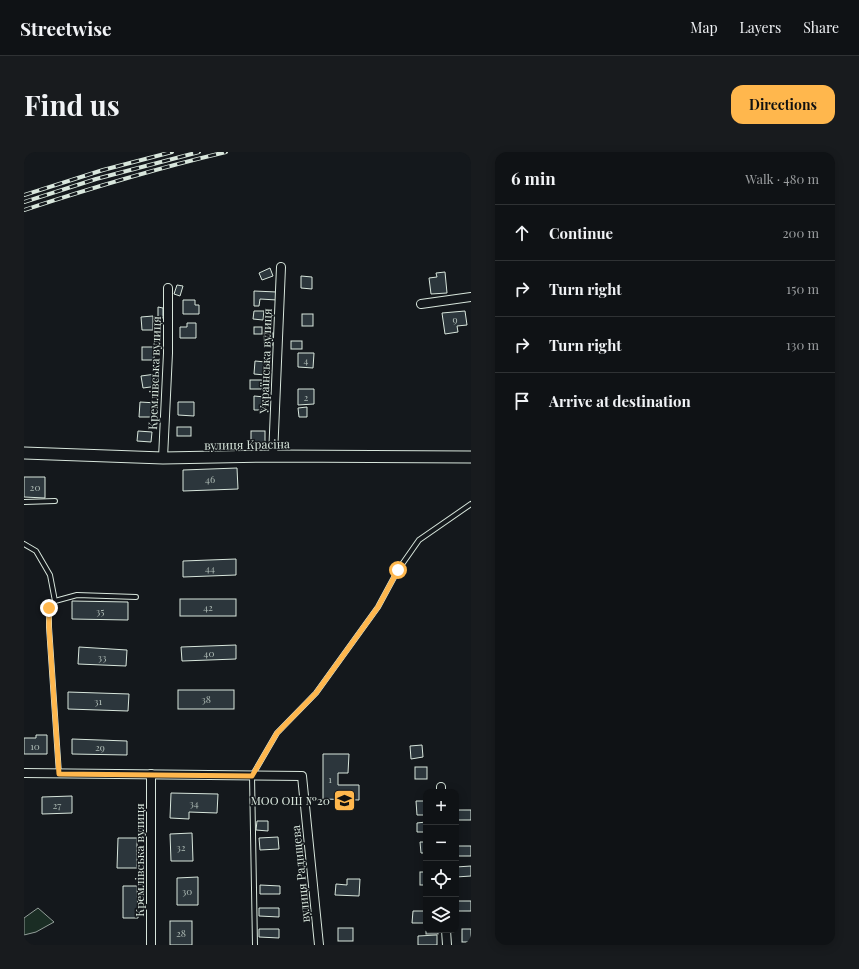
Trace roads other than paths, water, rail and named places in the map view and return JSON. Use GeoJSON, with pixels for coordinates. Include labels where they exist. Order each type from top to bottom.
{"type":"FeatureCollection","features":[{"type":"Feature","properties":{"kind":"street","name":"Українська вулиця"},"geometry":{"type":"LineString","coordinates":[[273,456],[281,267]]}},
{"type":"Feature","properties":{"kind":"street","name":"Кремлівська вулиця"},"geometry":{"type":"LineString","coordinates":[[163,458],[168,353],[168,288]]}},
{"type":"Feature","properties":{"kind":"street"},"geometry":{"type":"LineString","coordinates":[[421,304],[471,297]]}},
{"type":"Feature","properties":{"kind":"street","name":"вулиця Красіна"},"geometry":{"type":"LineString","coordinates":[[24,453],[163,458],[273,456],[471,457]]}},
{"type":"Feature","properties":{"kind":"street"},"geometry":{"type":"LineString","coordinates":[[24,773],[252,776]]}},
{"type":"Feature","properties":{"kind":"street","name":"Кремлівська вулиця"},"geometry":{"type":"LineString","coordinates":[[151,774],[151,945]]}},
{"type":"Feature","properties":{"kind":"street","name":"вулиця Радищева"},"geometry":{"type":"LineString","coordinates":[[252,776],[302,776],[319,945]]}},
{"type":"Feature","properties":{"kind":"street"},"geometry":{"type":"LineString","coordinates":[[446,933],[447,945]]}},
{"type":"Feature","properties":{"kind":"lane"},"geometry":{"type":"LineString","coordinates":[[24,502],[55,500]]}},
{"type":"Feature","properties":{"kind":"lane"},"geometry":{"type":"LineString","coordinates":[[255,945],[252,776],[277,733],[316,693],[378,607],[398,570],[419,540],[471,504]]}},
{"type":"Feature","properties":{"kind":"lane"},"geometry":{"type":"LineString","coordinates":[[24,544],[36,551],[50,575],[54,601]]}},
{"type":"Feature","properties":{"kind":"lane"},"geometry":{"type":"LineString","coordinates":[[59,774],[49,608],[54,601],[76,595],[136,597]]}},
{"type":"Feature","properties":{"kind":"railway"},"geometry":{"type":"LineString","coordinates":[[24,195],[103,170],[172,152]]}},
{"type":"Feature","properties":{"kind":"railway"},"geometry":{"type":"LineString","coordinates":[[24,202],[96,179],[199,152]]}},
{"type":"Feature","properties":{"kind":"railway"},"geometry":{"type":"LineString","coordinates":[[24,210],[125,179],[226,152]]}},
{"type":"Feature","properties":{"kind":"place","name":"МОО ОШ №20"},"geometry":{"type":"Point","coordinates":[345,800]}}]}
